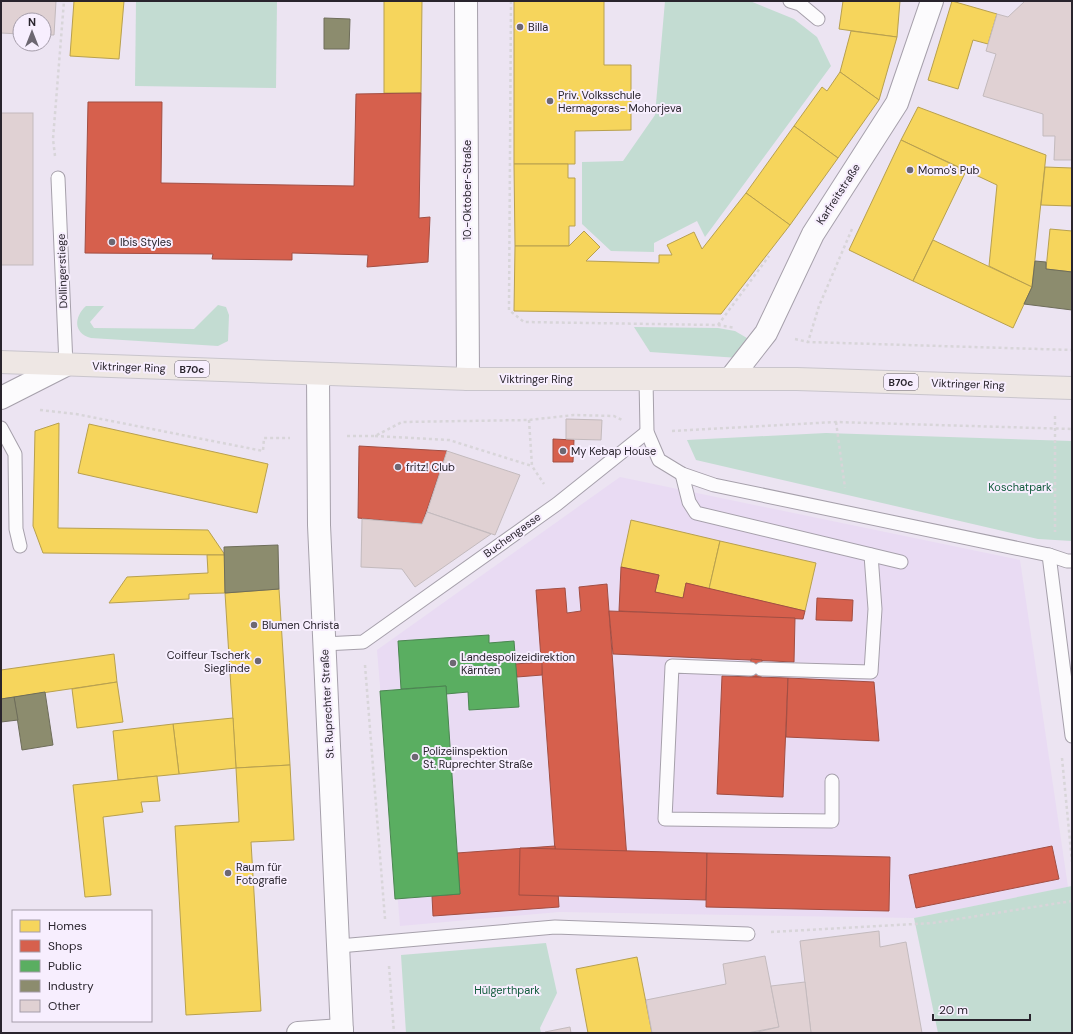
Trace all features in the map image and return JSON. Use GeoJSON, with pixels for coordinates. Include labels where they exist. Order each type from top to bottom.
{"type":"FeatureCollection","features":[{"type":"Feature","properties":{"kind":"main road","name":"Viktringer Ring"},"geometry":{"type":"LineString","coordinates":[[1,362],[468,379],[796,379],[1072,388]]}},
{"type":"Feature","properties":{"kind":"street","name":"10.-Oktober-Straße"},"geometry":{"type":"LineString","coordinates":[[466,1],[468,379]]}},
{"type":"Feature","properties":{"kind":"street","name":"Karfreitstraße"},"geometry":{"type":"LineString","coordinates":[[730,380],[766,333],[812,234],[896,103],[932,1]]}},
{"type":"Feature","properties":{"kind":"street"},"geometry":{"type":"LineString","coordinates":[[1,398],[66,365]]}},
{"type":"Feature","properties":{"kind":"street","name":"St. Ruprechter Straße"},"geometry":{"type":"LineString","coordinates":[[318,374],[319,525],[342,1031]]}},
{"type":"Feature","properties":{"kind":"street"},"geometry":{"type":"LineString","coordinates":[[298,1033],[342,1031]]}},
{"type":"Feature","properties":{"kind":"lane"},"geometry":{"type":"LineString","coordinates":[[790,1],[800,4],[818,19]]}},
{"type":"Feature","properties":{"kind":"lane","name":"Döllingerstiege"},"geometry":{"type":"LineString","coordinates":[[58,178],[66,365]]}},
{"type":"Feature","properties":{"kind":"lane"},"geometry":{"type":"LineString","coordinates":[[646,380],[647,432],[659,460],[682,474],[714,485],[848,512],[1072,561]]}},
{"type":"Feature","properties":{"kind":"lane"},"geometry":{"type":"LineString","coordinates":[[1,428],[15,454],[16,529],[20,546]]}},
{"type":"Feature","properties":{"kind":"lane","name":"Buchengasse"},"geometry":{"type":"LineString","coordinates":[[363,642],[557,504],[647,432]]}},
{"type":"Feature","properties":{"kind":"lane"},"geometry":{"type":"LineString","coordinates":[[682,474],[689,502],[696,513],[901,562]]}},
{"type":"Feature","properties":{"kind":"lane"},"geometry":{"type":"LineString","coordinates":[[832,781],[832,821],[665,819],[672,666],[871,672],[875,609],[871,555]]}},
{"type":"Feature","properties":{"kind":"lane"},"geometry":{"type":"LineString","coordinates":[[1049,555],[1072,736]]}},
{"type":"Feature","properties":{"kind":"lane"},"geometry":{"type":"LineString","coordinates":[[324,644],[363,642]]}},
{"type":"Feature","properties":{"kind":"lane"},"geometry":{"type":"LineString","coordinates":[[338,946],[554,927],[748,934]]}},
{"type":"Feature","properties":{"kind":"path"},"geometry":{"type":"LineString","coordinates":[[53,139],[64,1]]}},
{"type":"Feature","properties":{"kind":"path"},"geometry":{"type":"LineString","coordinates":[[511,1],[509,310],[524,322],[718,325]]}},
{"type":"Feature","properties":{"kind":"path"},"geometry":{"type":"LineString","coordinates":[[854,223],[819,306],[808,342],[1072,350]]}},
{"type":"Feature","properties":{"kind":"path"},"geometry":{"type":"LineString","coordinates":[[35,409],[49,412],[76,414],[263,451],[264,438],[375,436],[449,440],[532,466]]}},
{"type":"Feature","properties":{"kind":"path"},"geometry":{"type":"LineString","coordinates":[[375,436],[402,422],[529,420],[574,414],[614,416],[647,432],[836,422],[1072,429]]}},
{"type":"Feature","properties":{"kind":"path"},"geometry":{"type":"LineString","coordinates":[[529,420],[532,466],[557,504]]}},
{"type":"Feature","properties":{"kind":"path"},"geometry":{"type":"LineString","coordinates":[[836,422],[848,512]]}},
{"type":"Feature","properties":{"kind":"path"},"geometry":{"type":"LineString","coordinates":[[1049,555],[1055,532],[1054,429]]}},
{"type":"Feature","properties":{"kind":"path"},"geometry":{"type":"LineString","coordinates":[[363,642],[394,1033]]}},
{"type":"Feature","properties":{"kind":"path"},"geometry":{"type":"LineString","coordinates":[[748,934],[933,923],[1072,901]]}},
{"type":"Feature","properties":{"kind":"shaded area"},"geometry":{"type":"Polygon","coordinates":[[[620,477],[1020,560],[1068,887],[914,918],[559,912],[400,926],[377,650],[620,477]]]}},
{"type":"Feature","properties":{"kind":"green space"},"geometry":{"type":"Polygon","coordinates":[[[136,1],[277,1],[276,88],[135,86],[136,1]]]}},
{"type":"Feature","properties":{"kind":"green space"},"geometry":{"type":"Polygon","coordinates":[[[665,1],[750,1],[794,19],[817,37],[831,66],[705,237],[697,221],[654,243],[654,252],[611,251],[582,224],[582,162],[623,161],[655,115],[665,1]]]}},
{"type":"Feature","properties":{"kind":"green space"},"geometry":{"type":"Polygon","coordinates":[[[218,305],[226,307],[229,315],[228,341],[218,346],[91,338],[85,336],[78,329],[77,324],[79,315],[86,306],[104,306],[90,322],[94,328],[194,329],[218,305]]]}},
{"type":"Feature","properties":{"kind":"green space"},"geometry":{"type":"Polygon","coordinates":[[[634,327],[718,328],[735,331],[752,341],[739,358],[650,352],[634,327]]]}},
{"type":"Feature","properties":{"kind":"green space","name":"Koschatpark"},"geometry":{"type":"Polygon","coordinates":[[[826,433],[1072,441],[1072,541],[1038,539],[696,460],[687,440],[826,433]]]}},
{"type":"Feature","properties":{"kind":"green space"},"geometry":{"type":"Polygon","coordinates":[[[1072,886],[1072,1033],[938,1033],[914,918],[1072,886]]]}},
{"type":"Feature","properties":{"kind":"green space","name":"Hülgerthpark"},"geometry":{"type":"Polygon","coordinates":[[[546,943],[557,993],[540,1028],[541,1033],[406,1033],[401,955],[546,943]]]}},
{"type":"Feature","properties":{"kind":"building: Homes"},"geometry":{"type":"Polygon","coordinates":[[[74,1],[124,1],[119,59],[70,56],[74,1]]]}},
{"type":"Feature","properties":{"kind":"building: Homes"},"geometry":{"type":"Polygon","coordinates":[[[384,1],[422,1],[421,93],[384,93],[384,1]]]}},
{"type":"Feature","properties":{"kind":"building: Homes"},"geometry":{"type":"Polygon","coordinates":[[[514,1],[604,1],[604,65],[631,65],[631,130],[575,131],[575,164],[514,164],[514,1]]]}},
{"type":"Feature","properties":{"kind":"building: Homes"},"geometry":{"type":"Polygon","coordinates":[[[843,1],[900,1],[897,37],[839,29],[843,1]]]}},
{"type":"Feature","properties":{"kind":"building: Homes"},"geometry":{"type":"Polygon","coordinates":[[[952,1],[997,14],[988,44],[973,40],[958,89],[928,80],[952,1]]]}},
{"type":"Feature","properties":{"kind":"building: Homes"},"geometry":{"type":"Polygon","coordinates":[[[851,31],[897,37],[879,100],[840,72],[851,31]]]}},
{"type":"Feature","properties":{"kind":"building: Homes"},"geometry":{"type":"Polygon","coordinates":[[[840,72],[879,100],[838,158],[794,126],[822,87],[827,91],[840,72]]]}},
{"type":"Feature","properties":{"kind":"building: Homes"},"geometry":{"type":"Polygon","coordinates":[[[918,107],[1046,155],[1032,287],[989,266],[997,185],[901,140],[918,107]]]}},
{"type":"Feature","properties":{"kind":"building: Homes"},"geometry":{"type":"Polygon","coordinates":[[[794,126],[838,158],[790,225],[746,193],[794,126]]]}},
{"type":"Feature","properties":{"kind":"building: Homes"},"geometry":{"type":"Polygon","coordinates":[[[901,140],[966,171],[913,281],[849,250],[901,140]]]}},
{"type":"Feature","properties":{"kind":"building: Homes"},"geometry":{"type":"Polygon","coordinates":[[[514,164],[568,164],[568,178],[575,178],[575,226],[569,226],[569,246],[515,246],[514,164]]]}},
{"type":"Feature","properties":{"kind":"building: Homes"},"geometry":{"type":"Polygon","coordinates":[[[1045,167],[1072,168],[1072,206],[1041,205],[1045,167]]]}},
{"type":"Feature","properties":{"kind":"building: Homes"},"geometry":{"type":"Polygon","coordinates":[[[746,193],[790,225],[721,314],[514,311],[515,246],[569,246],[584,231],[600,247],[586,261],[659,263],[659,255],[672,255],[667,245],[694,232],[702,249],[746,193]]]}},
{"type":"Feature","properties":{"kind":"building: Homes"},"geometry":{"type":"Polygon","coordinates":[[[1050,229],[1072,231],[1072,272],[1046,269],[1050,229]]]}},
{"type":"Feature","properties":{"kind":"building: Homes"},"geometry":{"type":"Polygon","coordinates":[[[933,240],[1032,287],[1013,328],[913,281],[933,240]]]}},
{"type":"Feature","properties":{"kind":"building: Homes"},"geometry":{"type":"Polygon","coordinates":[[[59,423],[58,528],[208,530],[225,555],[43,553],[33,526],[35,431],[59,423]]]}},
{"type":"Feature","properties":{"kind":"building: Homes"},"geometry":{"type":"Polygon","coordinates":[[[89,424],[268,464],[257,513],[78,473],[89,424]]]}},
{"type":"Feature","properties":{"kind":"building: Homes"},"geometry":{"type":"Polygon","coordinates":[[[631,520],[720,541],[709,589],[686,583],[683,598],[655,592],[659,575],[621,567],[631,520]]]}},
{"type":"Feature","properties":{"kind":"building: Homes"},"geometry":{"type":"Polygon","coordinates":[[[720,541],[816,563],[805,611],[709,589],[720,541]]]}},
{"type":"Feature","properties":{"kind":"building: Homes"},"geometry":{"type":"Polygon","coordinates":[[[207,555],[225,555],[225,593],[189,594],[189,599],[109,603],[127,577],[208,573],[207,555]]]}},
{"type":"Feature","properties":{"kind":"building: Homes"},"geometry":{"type":"Polygon","coordinates":[[[279,589],[290,765],[236,768],[225,593],[279,589]]]}},
{"type":"Feature","properties":{"kind":"building: Homes"},"geometry":{"type":"Polygon","coordinates":[[[114,654],[117,682],[1,699],[1,670],[114,654]]]}},
{"type":"Feature","properties":{"kind":"building: Homes"},"geometry":{"type":"Polygon","coordinates":[[[117,682],[123,722],[77,728],[72,689],[117,682]]]}},
{"type":"Feature","properties":{"kind":"building: Homes"},"geometry":{"type":"Polygon","coordinates":[[[233,718],[236,768],[179,774],[173,724],[233,718]]]}},
{"type":"Feature","properties":{"kind":"building: Homes"},"geometry":{"type":"Polygon","coordinates":[[[173,724],[179,774],[118,780],[113,731],[173,724]]]}},
{"type":"Feature","properties":{"kind":"building: Homes"},"geometry":{"type":"Polygon","coordinates":[[[290,765],[294,840],[251,842],[261,1011],[186,1015],[175,826],[239,822],[236,768],[290,765]]]}},
{"type":"Feature","properties":{"kind":"building: Homes"},"geometry":{"type":"Polygon","coordinates":[[[157,776],[160,801],[141,802],[143,812],[103,817],[111,895],[85,897],[73,785],[157,776]]]}},
{"type":"Feature","properties":{"kind":"building: Homes"},"geometry":{"type":"Polygon","coordinates":[[[637,957],[652,1033],[588,1033],[576,969],[637,957]]]}},
{"type":"Feature","properties":{"kind":"building: Shops"},"geometry":{"type":"Polygon","coordinates":[[[421,93],[419,218],[430,217],[428,262],[367,267],[368,255],[292,253],[292,260],[212,259],[213,254],[85,253],[88,102],[162,102],[161,183],[354,186],[356,94],[421,93]]]}},
{"type":"Feature","properties":{"kind":"building: Shops","name":"My Kebap House"},"geometry":{"type":"Polygon","coordinates":[[[553,439],[574,440],[573,462],[553,462],[553,439]]]}},
{"type":"Feature","properties":{"kind":"building: Shops"},"geometry":{"type":"Polygon","coordinates":[[[359,446],[447,451],[422,524],[358,518],[359,446]]]}},
{"type":"Feature","properties":{"kind":"building: Shops"},"geometry":{"type":"Polygon","coordinates":[[[621,567],[659,575],[655,592],[683,598],[686,583],[805,611],[803,619],[619,611],[621,567]]]}},
{"type":"Feature","properties":{"kind":"building: Shops"},"geometry":{"type":"Polygon","coordinates":[[[607,584],[629,887],[600,889],[599,876],[586,877],[587,889],[558,892],[536,590],[565,588],[567,613],[581,611],[579,587],[607,584]]]}},
{"type":"Feature","properties":{"kind":"building: Shops"},"geometry":{"type":"Polygon","coordinates":[[[817,598],[853,600],[852,621],[816,620],[817,598]]]}},
{"type":"Feature","properties":{"kind":"building: Shops"},"geometry":{"type":"Polygon","coordinates":[[[609,611],[795,618],[794,662],[613,654],[609,611]]]}},
{"type":"Feature","properties":{"kind":"building: Shops"},"geometry":{"type":"Polygon","coordinates":[[[751,659],[762,660],[761,677],[750,677],[751,659]]]}},
{"type":"Feature","properties":{"kind":"building: Shops"},"geometry":{"type":"Polygon","coordinates":[[[542,662],[542,675],[517,677],[515,664],[542,662]]]}},
{"type":"Feature","properties":{"kind":"building: Shops"},"geometry":{"type":"Polygon","coordinates":[[[722,676],[788,678],[783,797],[717,794],[722,676]]]}},
{"type":"Feature","properties":{"kind":"building: Shops"},"geometry":{"type":"Polygon","coordinates":[[[788,678],[874,682],[879,741],[786,737],[788,678]]]}},
{"type":"Feature","properties":{"kind":"building: Shops"},"geometry":{"type":"Polygon","coordinates":[[[555,846],[559,907],[433,916],[432,896],[460,894],[457,853],[555,846]]]}},
{"type":"Feature","properties":{"kind":"building: Shops"},"geometry":{"type":"Polygon","coordinates":[[[1052,846],[1059,879],[916,908],[909,875],[1052,846]]]}},
{"type":"Feature","properties":{"kind":"building: Shops"},"geometry":{"type":"Polygon","coordinates":[[[520,848],[707,853],[706,900],[519,895],[520,848]]]}},
{"type":"Feature","properties":{"kind":"building: Shops"},"geometry":{"type":"Polygon","coordinates":[[[707,853],[890,857],[889,911],[706,907],[707,853]]]}},
{"type":"Feature","properties":{"kind":"building: Public"},"geometry":{"type":"Polygon","coordinates":[[[489,635],[489,643],[514,641],[519,707],[469,710],[468,692],[446,694],[446,686],[401,689],[398,641],[489,635]]]}},
{"type":"Feature","properties":{"kind":"building: Public"},"geometry":{"type":"Polygon","coordinates":[[[446,686],[460,894],[395,899],[380,691],[446,686]]]}},
{"type":"Feature","properties":{"kind":"building: Industry"},"geometry":{"type":"Polygon","coordinates":[[[324,18],[350,19],[349,49],[324,49],[324,18]]]}},
{"type":"Feature","properties":{"kind":"building: Industry"},"geometry":{"type":"Polygon","coordinates":[[[1035,261],[1046,262],[1046,269],[1072,272],[1072,310],[1024,304],[1032,287],[1035,261]]]}},
{"type":"Feature","properties":{"kind":"building: Industry"},"geometry":{"type":"Polygon","coordinates":[[[278,545],[279,589],[225,593],[224,547],[278,545]]]}},
{"type":"Feature","properties":{"kind":"building: Industry"},"geometry":{"type":"Polygon","coordinates":[[[45,692],[53,745],[22,750],[14,697],[45,692]]]}},
{"type":"Feature","properties":{"kind":"building: Industry"},"geometry":{"type":"Polygon","coordinates":[[[14,697],[18,720],[1,722],[1,699],[14,697]]]}},
{"type":"Feature","properties":{"kind":"building: Other"},"geometry":{"type":"Polygon","coordinates":[[[1,1],[56,1],[54,35],[52,35],[52,12],[12,12],[12,34],[1,33],[1,1]]]}},
{"type":"Feature","properties":{"kind":"building: Other"},"geometry":{"type":"Polygon","coordinates":[[[1025,1],[1072,1],[1072,160],[1054,160],[1055,136],[1043,136],[1043,114],[983,96],[996,54],[986,51],[997,14],[1008,17],[1025,1]]]}},
{"type":"Feature","properties":{"kind":"building: Other"},"geometry":{"type":"Polygon","coordinates":[[[1,113],[33,113],[33,265],[1,265],[1,113]]]}},
{"type":"Feature","properties":{"kind":"building: Other"},"geometry":{"type":"Polygon","coordinates":[[[566,419],[602,420],[601,440],[566,439],[566,419]]]}},
{"type":"Feature","properties":{"kind":"building: Other"},"geometry":{"type":"Polygon","coordinates":[[[447,451],[520,475],[495,535],[427,512],[447,451]]]}},
{"type":"Feature","properties":{"kind":"building: Other"},"geometry":{"type":"Polygon","coordinates":[[[427,512],[491,534],[415,587],[402,569],[361,567],[362,519],[422,524],[427,512]]]}},
{"type":"Feature","properties":{"kind":"building: Other"},"geometry":{"type":"Polygon","coordinates":[[[879,931],[880,947],[906,942],[922,1033],[811,1033],[800,941],[879,931]]]}},
{"type":"Feature","properties":{"kind":"building: Other"},"geometry":{"type":"Polygon","coordinates":[[[765,956],[779,1027],[747,1033],[652,1033],[646,1000],[726,984],[723,964],[765,956]]]}},
{"type":"Feature","properties":{"kind":"building: Other"},"geometry":{"type":"Polygon","coordinates":[[[805,982],[811,1033],[753,1033],[779,1027],[771,986],[805,982]]]}},
{"type":"Feature","properties":{"kind":"building: Other"},"geometry":{"type":"Polygon","coordinates":[[[570,1027],[571,1033],[545,1033],[545,1032],[570,1027]]]}},
{"type":"Feature","properties":{"kind":"place","name":"Billa"},"geometry":{"type":"Point","coordinates":[520,27]}},
{"type":"Feature","properties":{"kind":"place","name":"Priv. Volksschule Hermagoras- Mohorjeva"},"geometry":{"type":"Point","coordinates":[550,101]}},
{"type":"Feature","properties":{"kind":"place","name":"Momo's Pub"},"geometry":{"type":"Point","coordinates":[910,170]}},
{"type":"Feature","properties":{"kind":"place","name":"Ibis Styles"},"geometry":{"type":"Point","coordinates":[112,242]}},
{"type":"Feature","properties":{"kind":"place","name":"My Kebap House"},"geometry":{"type":"Point","coordinates":[563,451]}},
{"type":"Feature","properties":{"kind":"place","name":"fritz! Club"},"geometry":{"type":"Point","coordinates":[398,467]}},
{"type":"Feature","properties":{"kind":"place","name":"Blumen Christa"},"geometry":{"type":"Point","coordinates":[254,625]}},
{"type":"Feature","properties":{"kind":"place","name":"Coiffeur Tscherk Sieglinde"},"geometry":{"type":"Point","coordinates":[258,661]}},
{"type":"Feature","properties":{"kind":"place","name":"Landespolizeidirektion Kärnten"},"geometry":{"type":"Point","coordinates":[453,663]}},
{"type":"Feature","properties":{"kind":"place","name":"Polizeiinspektion St. Ruprechter Straße"},"geometry":{"type":"Point","coordinates":[415,757]}},
{"type":"Feature","properties":{"kind":"place","name":"Raum für Fotografie"},"geometry":{"type":"Point","coordinates":[228,873]}}]}
